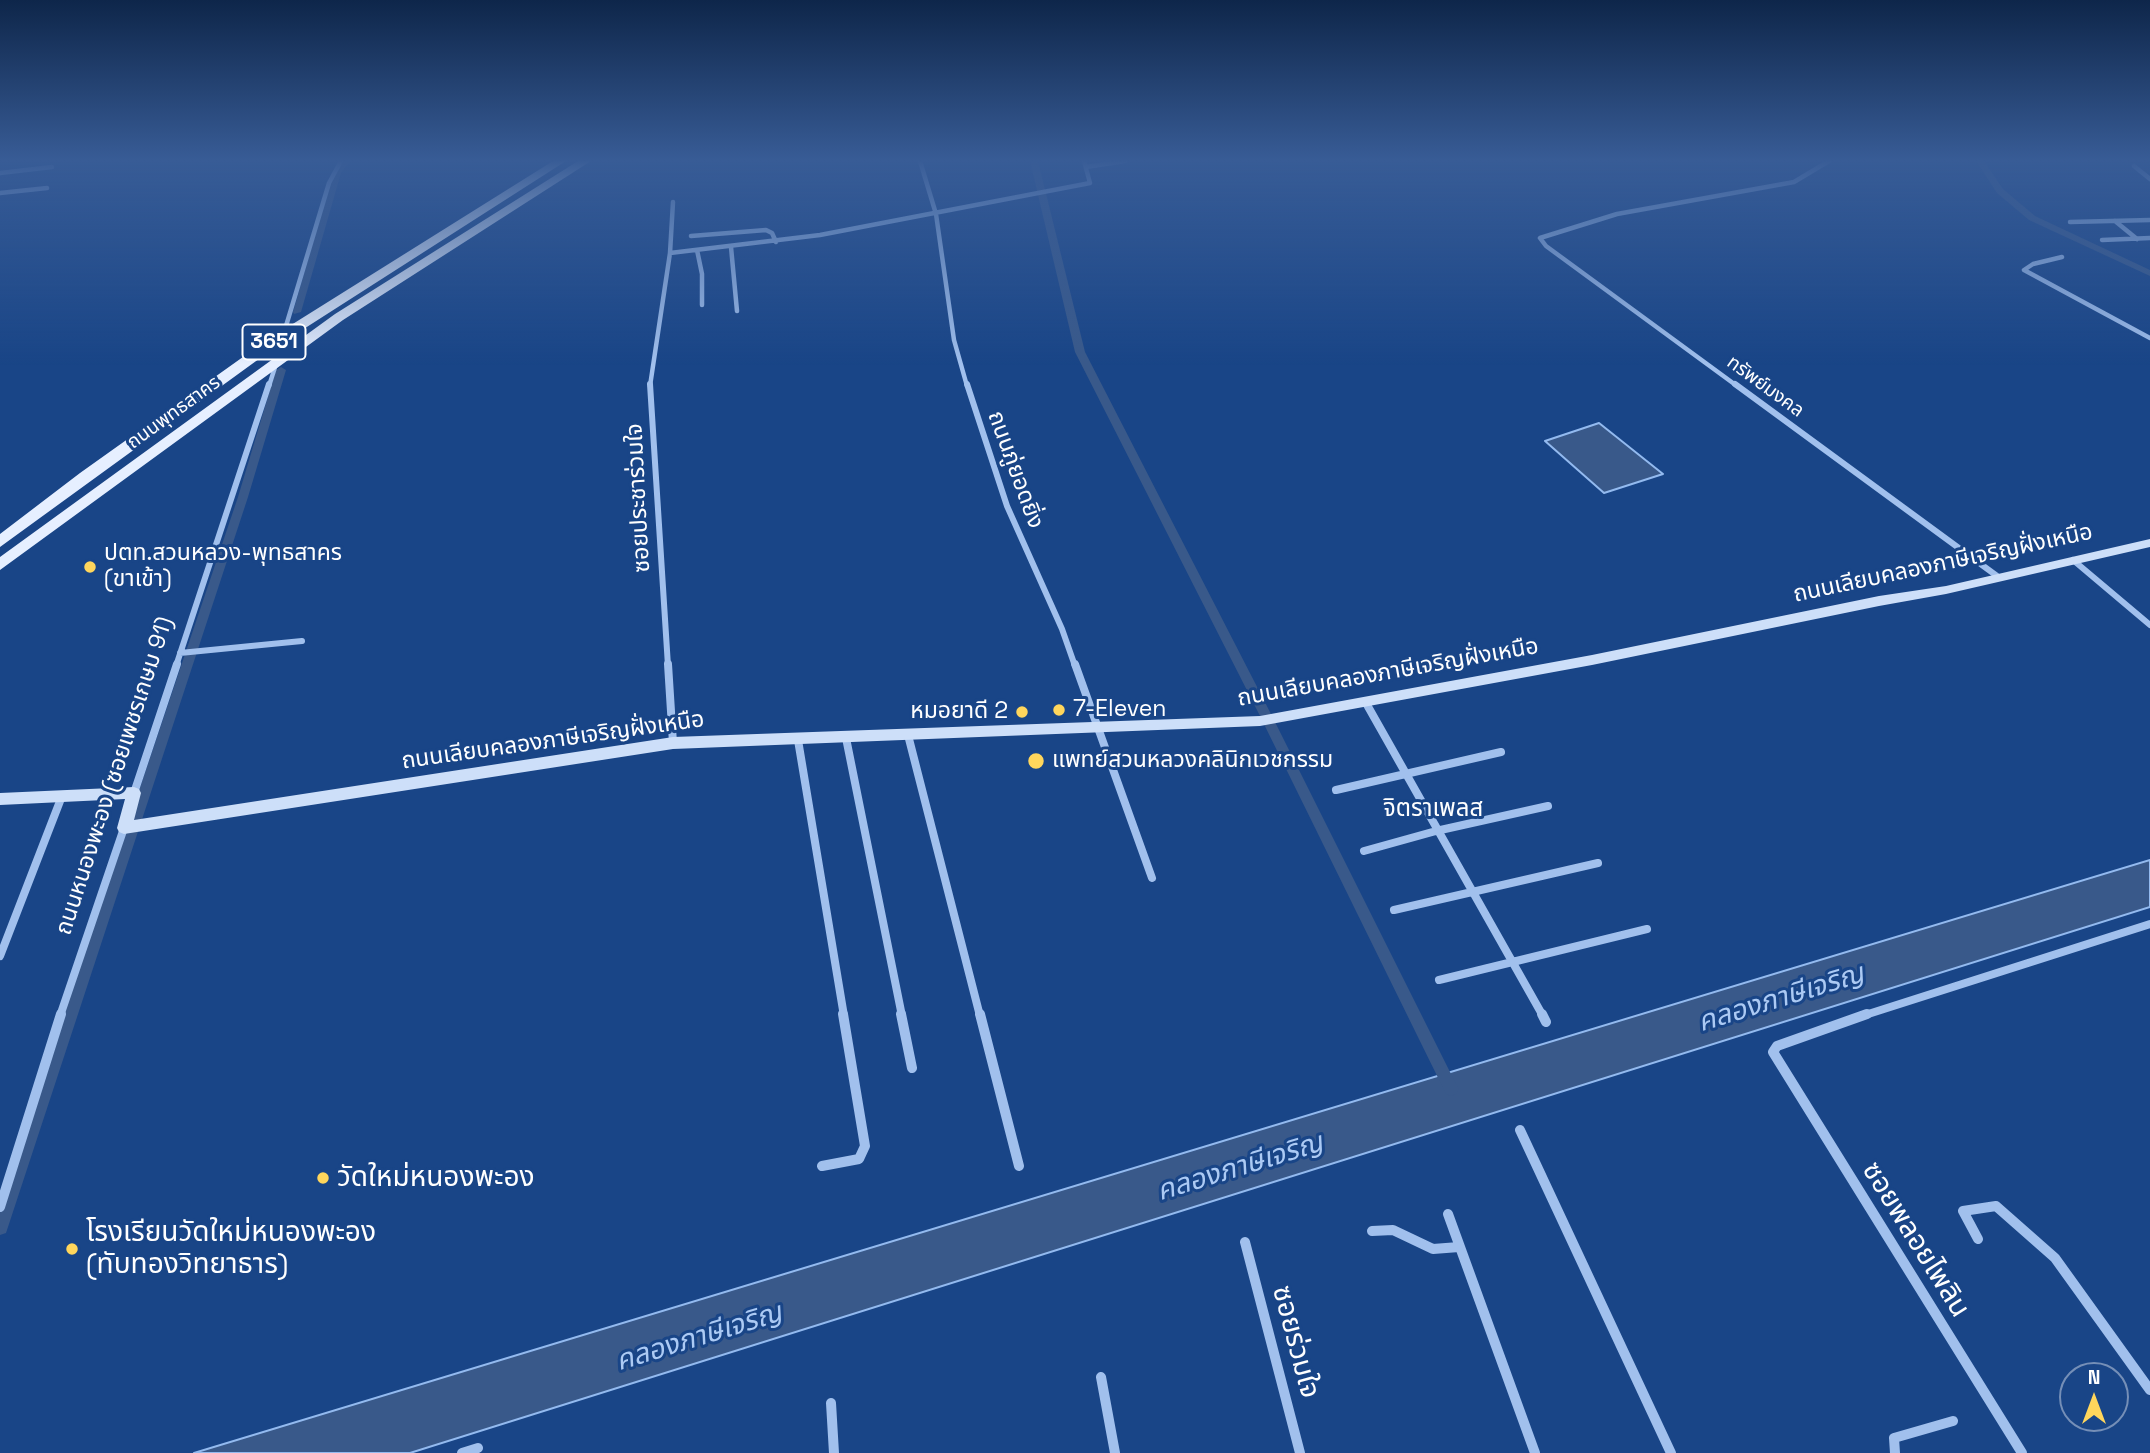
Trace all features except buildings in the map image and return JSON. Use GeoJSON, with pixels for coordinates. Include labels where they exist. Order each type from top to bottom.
{"type":"FeatureCollection","features":[{"type":"Feature","properties":{"kind":"main road","name":"ถนนพุทธสาคร"},"geometry":{"type":"LineString","coordinates":[[0,541],[128,445],[282,337],[451,229]]}},
{"type":"Feature","properties":{"kind":"main road","name":"ถนนพุทธสาคร"},"geometry":{"type":"LineString","coordinates":[[0,565],[277,360],[475,229]]}},
{"type":"Feature","properties":{"kind":"main road","name":"ถนนเลียบคลองภาษีเจริญฝั่งเหนือ"},"geometry":{"type":"LineString","coordinates":[[124,828],[673,743],[1278,719],[1946,590],[1997,576],[2150,543]]}},
{"type":"Feature","properties":{"kind":"main road"},"geometry":{"type":"LineString","coordinates":[[0,799],[134,793]]}},
{"type":"Feature","properties":{"kind":"main road","name":"ถนนหนองพะอง (ซอยเพชรเกษม 91)"},"geometry":{"type":"LineString","coordinates":[[124,828],[134,793]]}},
{"type":"Feature","properties":{"kind":"street"},"geometry":{"type":"LineString","coordinates":[[282,337],[315,229]]}},
{"type":"Feature","properties":{"kind":"street","name":"ซอยประชาร่วมใจ"},"geometry":{"type":"LineString","coordinates":[[671,229],[650,383],[673,743]]}},
{"type":"Feature","properties":{"kind":"street"},"geometry":{"type":"LineString","coordinates":[[670,253],[776,242],[851,229]]}},
{"type":"Feature","properties":{"kind":"street","name":"ถนนภู่ยอดยิ่ง"},"geometry":{"type":"LineString","coordinates":[[938,229],[954,340],[971,400],[1007,506],[1062,629],[1152,878]]}},
{"type":"Feature","properties":{"kind":"street","name":"ทรัพย์มงคล"},"geometry":{"type":"LineString","coordinates":[[1563,229],[1543,235],[1541,242],[1997,576]]}},
{"type":"Feature","properties":{"kind":"street"},"geometry":{"type":"LineString","coordinates":[[2124,229],[2137,239]]}},
{"type":"Feature","properties":{"kind":"street"},"geometry":{"type":"LineString","coordinates":[[691,236],[766,230],[772,233],[776,242]]}},
{"type":"Feature","properties":{"kind":"street"},"geometry":{"type":"LineString","coordinates":[[2102,240],[2150,238]]}},
{"type":"Feature","properties":{"kind":"street"},"geometry":{"type":"LineString","coordinates":[[731,247],[737,311]]}},
{"type":"Feature","properties":{"kind":"street"},"geometry":{"type":"LineString","coordinates":[[697,250],[702,274],[702,305]]}},
{"type":"Feature","properties":{"kind":"street"},"geometry":{"type":"LineString","coordinates":[[2062,257],[2033,264],[2024,270],[2150,338]]}},
{"type":"Feature","properties":{"kind":"street","name":"ถนนหนองพะอง (ซอยเพชรเกษม 91)"},"geometry":{"type":"LineString","coordinates":[[134,793],[277,360]]}},
{"type":"Feature","properties":{"kind":"street"},"geometry":{"type":"LineString","coordinates":[[2073,560],[2150,625]]}},
{"type":"Feature","properties":{"kind":"street"},"geometry":{"type":"LineString","coordinates":[[180,653],[302,641]]}},
{"type":"Feature","properties":{"kind":"street"},"geometry":{"type":"LineString","coordinates":[[1366,703],[1404,775],[1546,1022]]}},
{"type":"Feature","properties":{"kind":"street"},"geometry":{"type":"LineString","coordinates":[[908,735],[1020,1166]]}},
{"type":"Feature","properties":{"kind":"street"},"geometry":{"type":"LineString","coordinates":[[846,738],[912,1068]]}},
{"type":"Feature","properties":{"kind":"street"},"geometry":{"type":"LineString","coordinates":[[798,740],[865,1146],[859,1159],[822,1166]]}},
{"type":"Feature","properties":{"kind":"street"},"geometry":{"type":"LineString","coordinates":[[1336,790],[1501,752]]}},
{"type":"Feature","properties":{"kind":"street"},"geometry":{"type":"LineString","coordinates":[[0,957],[62,796]]}},
{"type":"Feature","properties":{"kind":"street"},"geometry":{"type":"LineString","coordinates":[[1364,851],[1436,831],[1548,806]]}},
{"type":"Feature","properties":{"kind":"street","name":"ถนนหนองพะอง (ซอยเพชรเกษม 91)"},"geometry":{"type":"LineString","coordinates":[[0,1208],[34,1094],[124,828]]}},
{"type":"Feature","properties":{"kind":"street"},"geometry":{"type":"LineString","coordinates":[[1394,910],[1598,863]]}},
{"type":"Feature","properties":{"kind":"street","name":"ซอยพลอยไพลิน"},"geometry":{"type":"LineString","coordinates":[[2022,1453],[1773,1057],[1774,1050],[1852,1019],[2150,924]]}},
{"type":"Feature","properties":{"kind":"street"},"geometry":{"type":"LineString","coordinates":[[1439,980],[1647,929]]}},
{"type":"Feature","properties":{"kind":"street"},"geometry":{"type":"LineString","coordinates":[[1520,1130],[1671,1453]]}},
{"type":"Feature","properties":{"kind":"street"},"geometry":{"type":"LineString","coordinates":[[1978,1239],[1963,1211],[1996,1206],[2055,1258],[2150,1390]]}},
{"type":"Feature","properties":{"kind":"street"},"geometry":{"type":"LineString","coordinates":[[1448,1214],[1535,1453]]}},
{"type":"Feature","properties":{"kind":"street"},"geometry":{"type":"LineString","coordinates":[[1372,1231],[1393,1230],[1433,1249],[1460,1247]]}},
{"type":"Feature","properties":{"kind":"street","name":"ซอยร่วมใจ"},"geometry":{"type":"LineString","coordinates":[[1245,1242],[1300,1453]]}},
{"type":"Feature","properties":{"kind":"street"},"geometry":{"type":"LineString","coordinates":[[1101,1377],[1115,1453]]}},
{"type":"Feature","properties":{"kind":"street"},"geometry":{"type":"LineString","coordinates":[[831,1403],[834,1453]]}},
{"type":"Feature","properties":{"kind":"street"},"geometry":{"type":"LineString","coordinates":[[1895,1453],[1894,1438],[1953,1421]]}},
{"type":"Feature","properties":{"kind":"street"},"geometry":{"type":"LineString","coordinates":[[462,1453],[478,1448]]}},
{"type":"Feature","properties":{"kind":"water"},"geometry":{"type":"Polygon","coordinates":[[[1599,423],[1663,474],[1604,493],[1545,441],[1599,423]]]}},
{"type":"Feature","properties":{"kind":"water","name":"คลองภาษีเจริญ"},"geometry":{"type":"Polygon","coordinates":[[[2150,860],[2150,907],[410,1453],[194,1453],[2150,860]]]}},
{"type":"Feature","properties":{"kind":"waterway"},"geometry":{"type":"LineString","coordinates":[[297,312],[321,229]]}},
{"type":"Feature","properties":{"kind":"waterway"},"geometry":{"type":"LineString","coordinates":[[1050,229],[1080,352],[1265,714],[1451,1089]]}},
{"type":"Feature","properties":{"kind":"waterway"},"geometry":{"type":"LineString","coordinates":[[2055,229],[2150,273]]}},
{"type":"Feature","properties":{"kind":"waterway"},"geometry":{"type":"LineString","coordinates":[[0,1227],[243,497],[281,370]]}},
{"type":"Feature","properties":{"kind":"place","name":"ปตท.สวนหลวง-พุทธสาคร (ขาเข้า)"},"geometry":{"type":"Point","coordinates":[90,567]}},
{"type":"Feature","properties":{"kind":"place","name":"7-Eleven"},"geometry":{"type":"Point","coordinates":[1059,710]}},
{"type":"Feature","properties":{"kind":"place","name":"หมอยาดี 2"},"geometry":{"type":"Point","coordinates":[1022,712]}},
{"type":"Feature","properties":{"kind":"place","name":"แพทย์สวนหลวงคลินิกเวชกรรม"},"geometry":{"type":"Point","coordinates":[1036,761]}},
{"type":"Feature","properties":{"kind":"place","name":"วัดใหม่หนองพะอง"},"geometry":{"type":"Point","coordinates":[323,1178]}},
{"type":"Feature","properties":{"kind":"place","name":"โรงเรียนวัดใหม่หนองพะอง (ทับทองวิทยาธาร)"},"geometry":{"type":"Point","coordinates":[72,1249]}},
{"type":"Feature","properties":{"kind":"district","name":"จิตราเพลส"},"geometry":{"type":"Point","coordinates":[1433,809]}}]}
